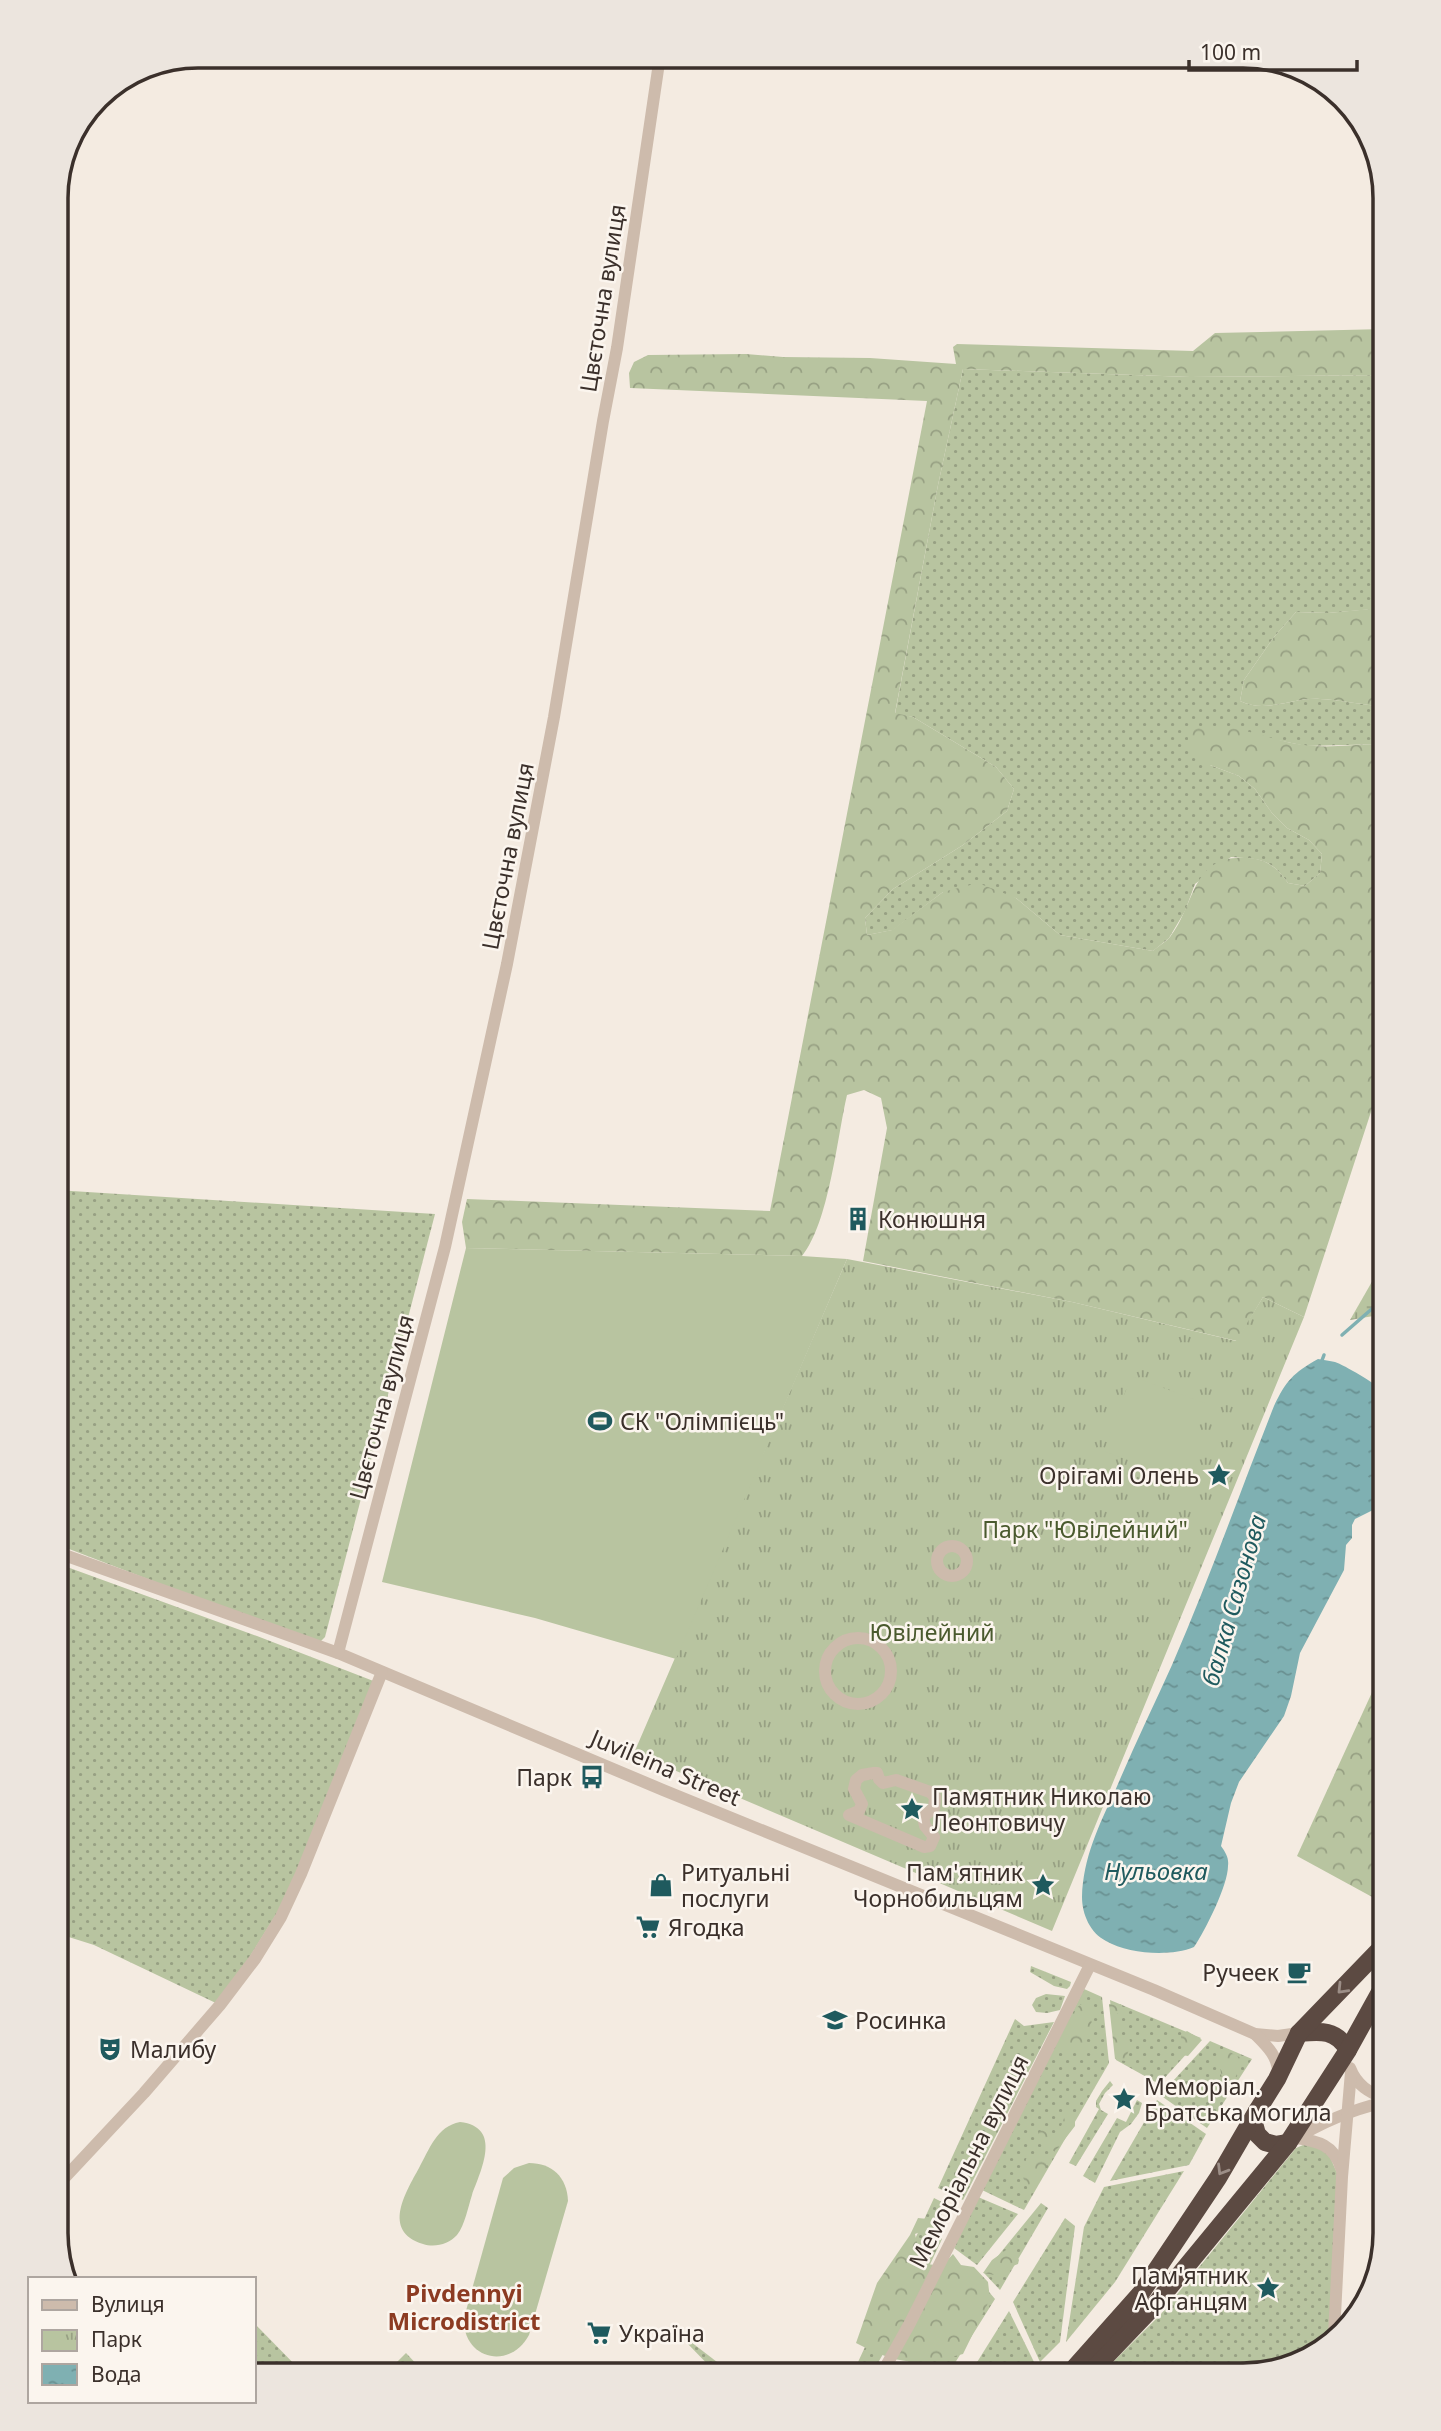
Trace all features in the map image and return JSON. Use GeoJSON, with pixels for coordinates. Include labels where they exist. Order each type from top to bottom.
{"type":"FeatureCollection","features":[{"type":"Feature","properties":{"kind":"highway"},"geometry":{"type":"LineString","coordinates":[[1079,2363],[1141,2293],[1218,2178],[1278,2079],[1298,2033],[1373,1956]]}},
{"type":"Feature","properties":{"kind":"highway"},"geometry":{"type":"LineString","coordinates":[[1100,2363],[1153,2307],[1292,2140],[1373,2005]]}},
{"type":"Feature","properties":{"kind":"highway"},"geometry":{"type":"LineString","coordinates":[[1298,2033],[1330,2033],[1338,2037],[1348,2050]]}},
{"type":"Feature","properties":{"kind":"highway"},"geometry":{"type":"LineString","coordinates":[[1257,2112],[1254,2123],[1257,2134],[1265,2142],[1276,2145],[1292,2140]]}},
{"type":"Feature","properties":{"kind":"street","name":"Цвєточна вулиця"},"geometry":{"type":"LineString","coordinates":[[338,1653],[444,1247],[507,964],[554,717],[617,348],[658,69]]}},
{"type":"Feature","properties":{"kind":"street","name":"Juvileina Street"},"geometry":{"type":"LineString","coordinates":[[68,1556],[338,1653],[1255,2034],[1278,2036],[1298,2033]]}},
{"type":"Feature","properties":{"kind":"street"},"geometry":{"type":"LineString","coordinates":[[857,1638],[871,1641],[883,1650],[890,1663],[890,1678],[884,1691],[873,1701],[859,1705],[844,1702],[832,1693],[825,1680],[825,1665],[831,1651],[842,1642],[857,1638]]}},
{"type":"Feature","properties":{"kind":"street"},"geometry":{"type":"LineString","coordinates":[[68,2174],[145,2093],[255,1959],[281,1917],[301,1874],[382,1672]]}},
{"type":"Feature","properties":{"kind":"street"},"geometry":{"type":"LineString","coordinates":[[877,1773],[883,1783],[896,1780],[933,1796],[935,1805],[925,1814],[923,1820],[933,1834],[933,1844],[924,1847],[849,1815],[856,1814],[861,1808],[861,1800],[854,1786],[860,1776],[877,1773]]}},
{"type":"Feature","properties":{"kind":"street","name":"Меморіальна вулиця"},"geometry":{"type":"LineString","coordinates":[[888,2363],[1090,1965]]}},
{"type":"Feature","properties":{"kind":"street","name":"Juvileina Street"},"geometry":{"type":"LineString","coordinates":[[1255,2034],[1274,2056],[1279,2066],[1278,2079]]}},
{"type":"Feature","properties":{"kind":"street"},"geometry":{"type":"LineString","coordinates":[[1336,2322],[1342,2176],[1351,2072],[1348,2050]]}},
{"type":"Feature","properties":{"kind":"street"},"geometry":{"type":"LineString","coordinates":[[1351,2072],[1366,2091],[1373,2094]]}},
{"type":"Feature","properties":{"kind":"street"},"geometry":{"type":"LineString","coordinates":[[1292,2140],[1347,2112],[1373,2104]]}},
{"type":"Feature","properties":{"kind":"street"},"geometry":{"type":"LineString","coordinates":[[1292,2140],[1323,2143],[1331,2150],[1341,2167],[1342,2176]]}},
{"type":"Feature","properties":{"kind":"green space"},"geometry":{"type":"Polygon","coordinates":[[[1373,329],[1373,375],[1190,377],[963,369],[895,713],[913,717],[996,767],[1014,789],[1007,811],[963,845],[893,889],[865,918],[867,935],[892,930],[943,892],[978,883],[1016,898],[1060,935],[1153,951],[1170,937],[1197,883],[1215,864],[1229,859],[1261,860],[1276,869],[1288,883],[1305,886],[1320,873],[1322,854],[1309,840],[1287,828],[1255,789],[1239,776],[1210,765],[1188,743],[1188,730],[1202,727],[1231,728],[1314,746],[1373,744],[1373,1106],[1304,1317],[1263,1297],[1237,1341],[1072,1302],[863,1261],[887,1128],[881,1098],[864,1090],[847,1095],[825,1202],[819,1223],[802,1256],[466,1248],[462,1222],[467,1199],[770,1211],[927,401],[630,388],[629,373],[634,362],[648,355],[746,354],[956,364],[953,347],[957,344],[1193,351],[1215,333],[1373,329]]]}},
{"type":"Feature","properties":{"kind":"green space"},"geometry":{"type":"Polygon","coordinates":[[[963,369],[1190,377],[1373,375],[1373,609],[1328,613],[1296,612],[1274,637],[1244,680],[1240,701],[1250,705],[1270,706],[1320,699],[1373,705],[1373,744],[1306,746],[1277,740],[1210,765],[1239,776],[1255,789],[1287,828],[1309,840],[1322,854],[1320,873],[1305,886],[1288,883],[1276,869],[1264,861],[1231,857],[1195,884],[1185,911],[1169,938],[1153,951],[1060,935],[1016,898],[943,892],[893,930],[867,935],[865,918],[893,889],[963,845],[1007,811],[1014,789],[996,767],[913,717],[895,714],[963,369]]]}},
{"type":"Feature","properties":{"kind":"green space"},"geometry":{"type":"Polygon","coordinates":[[[1373,609],[1373,705],[1320,699],[1270,706],[1250,705],[1240,701],[1244,680],[1274,637],[1296,612],[1328,613],[1373,609]]]}},
{"type":"Feature","properties":{"kind":"green space"},"geometry":{"type":"Polygon","coordinates":[[[69,1191],[435,1214],[325,1637],[320,1642],[68,1549],[69,1191]]]}},
{"type":"Feature","properties":{"kind":"green space","name":"СК \"Олімпієць\""},"geometry":{"type":"Polygon","coordinates":[[[466,1248],[847,1259],[676,1659],[535,1618],[382,1582],[466,1248]]]}},
{"type":"Feature","properties":{"kind":"green space","name":"Парк \"Ювілейний\""},"geometry":{"type":"Polygon","coordinates":[[[847,1259],[1072,1302],[1236,1341],[1263,1297],[1304,1317],[1052,1931],[634,1753],[847,1259]]]}},
{"type":"Feature","properties":{"kind":"green space"},"geometry":{"type":"Polygon","coordinates":[[[1373,1280],[1373,1316],[1350,1320],[1373,1280]]]}},
{"type":"Feature","properties":{"kind":"green space"},"geometry":{"type":"Polygon","coordinates":[[[1131,1376],[1207,1404],[1179,1479],[1104,1451],[1131,1376]]]}},
{"type":"Feature","properties":{"kind":"green space"},"geometry":{"type":"Polygon","coordinates":[[[68,1567],[376,1682],[301,1874],[220,2005],[94,1945],[68,1937],[68,1567]]]}},
{"type":"Feature","properties":{"kind":"green space"},"geometry":{"type":"Polygon","coordinates":[[[1373,1690],[1373,1897],[1297,1856],[1373,1690]]]}},
{"type":"Feature","properties":{"kind":"green space"},"geometry":{"type":"Polygon","coordinates":[[[1031,1966],[1071,1982],[1070,1986],[1067,1989],[1054,1986],[1030,1972],[1031,1966]]]}},
{"type":"Feature","properties":{"kind":"green space"},"geometry":{"type":"Polygon","coordinates":[[[1084,1989],[1102,1997],[1109,2063],[1024,2210],[982,2190],[1084,1989]]]}},
{"type":"Feature","properties":{"kind":"green space"},"geometry":{"type":"Polygon","coordinates":[[[1046,1994],[1065,1996],[1060,2010],[1036,2012],[1032,2005],[1036,1998],[1046,1994]]]}},
{"type":"Feature","properties":{"kind":"green space"},"geometry":{"type":"Polygon","coordinates":[[[1110,2000],[1201,2038],[1159,2084],[1116,2060],[1110,2000]]]}},
{"type":"Feature","properties":{"kind":"green space"},"geometry":{"type":"Polygon","coordinates":[[[1083,2003],[1091,2004],[1096,2008],[1096,2013],[1091,2017],[1092,2027],[1087,2029],[1083,2051],[1080,2053],[1053,2046],[1065,2020],[1073,2017],[1076,2008],[1083,2003]]]}},
{"type":"Feature","properties":{"kind":"green space"},"geometry":{"type":"Polygon","coordinates":[[[1109,2004],[1121,2004],[1124,2011],[1117,2014],[1123,2045],[1129,2038],[1131,2044],[1125,2061],[1115,2059],[1109,2004]]]}},
{"type":"Feature","properties":{"kind":"green space"},"geometry":{"type":"Polygon","coordinates":[[[1015,2019],[1024,2026],[1054,2022],[963,2200],[938,2188],[1015,2019]]]}},
{"type":"Feature","properties":{"kind":"green space"},"geometry":{"type":"Polygon","coordinates":[[[1187,2031],[1202,2040],[1188,2056],[1182,2055],[1181,2035],[1187,2031]]]}},
{"type":"Feature","properties":{"kind":"green space"},"geometry":{"type":"Polygon","coordinates":[[[1210,2041],[1252,2059],[1207,2128],[1160,2095],[1210,2041]]]}},
{"type":"Feature","properties":{"kind":"green space"},"geometry":{"type":"Polygon","coordinates":[[[1226,2050],[1241,2058],[1233,2083],[1223,2086],[1218,2054],[1226,2050]]]}},
{"type":"Feature","properties":{"kind":"green space"},"geometry":{"type":"Polygon","coordinates":[[[1110,2081],[1113,2085],[1099,2104],[1101,2110],[1108,2114],[1076,2166],[1069,2163],[1099,2109],[1096,2107],[1096,2101],[1110,2081]]]}},
{"type":"Feature","properties":{"kind":"green space"},"geometry":{"type":"Polygon","coordinates":[[[1137,2100],[1142,2103],[1139,2113],[1131,2124],[1120,2132],[1095,2183],[1083,2176],[1117,2118],[1126,2122],[1137,2100]]]}},
{"type":"Feature","properties":{"kind":"green space"},"geometry":{"type":"Polygon","coordinates":[[[1157,2100],[1206,2134],[1189,2165],[1110,2181],[1157,2100]]]}},
{"type":"Feature","properties":{"kind":"green space"},"geometry":{"type":"Polygon","coordinates":[[[1066,2113],[1075,2114],[1075,2126],[1055,2152],[1041,2140],[1038,2133],[1048,2130],[1057,2137],[1066,2113]]]}},
{"type":"Feature","properties":{"kind":"green space"},"geometry":{"type":"Polygon","coordinates":[[[460,2122],[481,2132],[485,2141],[483,2162],[460,2231],[450,2241],[442,2244],[423,2244],[410,2238],[403,2230],[400,2210],[403,2199],[435,2140],[445,2128],[460,2122]]]}},
{"type":"Feature","properties":{"kind":"green space"},"geometry":{"type":"Polygon","coordinates":[[[1317,2143],[1330,2157],[1341,2182],[1335,2323],[1315,2341],[1300,2349],[1259,2362],[1112,2363],[1161,2314],[1296,2148],[1317,2143]]]}},
{"type":"Feature","properties":{"kind":"green space"},"geometry":{"type":"Polygon","coordinates":[[[1033,2154],[1047,2159],[1046,2168],[1034,2188],[1028,2189],[1022,2175],[1027,2156],[1033,2154]]]}},
{"type":"Feature","properties":{"kind":"green space"},"geometry":{"type":"Polygon","coordinates":[[[529,2163],[545,2166],[557,2173],[565,2185],[568,2201],[529,2335],[521,2346],[511,2353],[489,2355],[479,2351],[471,2343],[465,2332],[464,2318],[503,2178],[514,2168],[529,2163]]]}},
{"type":"Feature","properties":{"kind":"green space"},"geometry":{"type":"Polygon","coordinates":[[[1184,2171],[1115,2282],[1066,2342],[1084,2227],[1104,2187],[1184,2171]]]}},
{"type":"Feature","properties":{"kind":"green space"},"geometry":{"type":"Polygon","coordinates":[[[978,2197],[1018,2214],[977,2265],[954,2248],[978,2197]]]}},
{"type":"Feature","properties":{"kind":"green space"},"geometry":{"type":"Polygon","coordinates":[[[934,2198],[946,2204],[936,2229],[942,2239],[910,2307],[878,2363],[858,2363],[934,2198]]]}},
{"type":"Feature","properties":{"kind":"green space"},"geometry":{"type":"Polygon","coordinates":[[[1041,2203],[1048,2208],[1000,2290],[984,2273],[1041,2203]]]}},
{"type":"Feature","properties":{"kind":"green space"},"geometry":{"type":"Polygon","coordinates":[[[918,2218],[928,2219],[930,2228],[915,2234],[915,2254],[927,2264],[942,2266],[953,2254],[961,2265],[974,2267],[988,2282],[990,2299],[963,2354],[920,2362],[884,2356],[856,2343],[877,2283],[910,2235],[918,2218]]]}},
{"type":"Feature","properties":{"kind":"green space"},"geometry":{"type":"Polygon","coordinates":[[[1065,2218],[1075,2226],[1060,2342],[1040,2362],[1013,2302],[1065,2218]]]}},
{"type":"Feature","properties":{"kind":"green space"},"geometry":{"type":"Polygon","coordinates":[[[1006,2250],[1014,2251],[1019,2260],[1018,2264],[1010,2267],[1004,2274],[983,2273],[992,2260],[1006,2250]]]}},
{"type":"Feature","properties":{"kind":"green space"},"geometry":{"type":"Polygon","coordinates":[[[978,2279],[995,2299],[955,2363],[907,2363],[978,2279]]]}},
{"type":"Feature","properties":{"kind":"green space"},"geometry":{"type":"Polygon","coordinates":[[[1009,2311],[1034,2362],[977,2363],[1009,2311]]]}},
{"type":"Feature","properties":{"kind":"green space"},"geometry":{"type":"Polygon","coordinates":[[[256,2325],[292,2362],[256,2362],[256,2325]]]}},
{"type":"Feature","properties":{"kind":"green space"},"geometry":{"type":"Polygon","coordinates":[[[686,2342],[691,2342],[718,2363],[706,2362],[686,2342]]]}},
{"type":"Feature","properties":{"kind":"green space"},"geometry":{"type":"Polygon","coordinates":[[[406,2353],[415,2362],[397,2362],[406,2353]]]}},
{"type":"Feature","properties":{"kind":"water","name":"Нульовка"},"geometry":{"type":"Polygon","coordinates":[[[1318,1359],[1335,1362],[1373,1384],[1373,1510],[1355,1519],[1352,1525],[1352,1538],[1346,1545],[1344,1570],[1300,1653],[1284,1716],[1239,1782],[1221,1846],[1228,1858],[1227,1874],[1215,1908],[1199,1940],[1194,1947],[1173,1952],[1150,1953],[1126,1949],[1100,1938],[1088,1922],[1084,1910],[1083,1883],[1093,1842],[1186,1633],[1274,1406],[1291,1378],[1318,1359]]]}},
{"type":"Feature","properties":{"kind":"waterway","name":"балка Сазонова"},"geometry":{"type":"LineString","coordinates":[[1342,1335],[1373,1308]]}},
{"type":"Feature","properties":{"kind":"waterway","name":"балка Сазонова"},"geometry":{"type":"LineString","coordinates":[[1321,1363],[1324,1355]]}},
{"type":"Feature","properties":{"kind":"place","name":"Конюшня"},"geometry":{"type":"Point","coordinates":[858,1219]}},
{"type":"Feature","properties":{"kind":"place","name":"СК \"Олімпієць\""},"geometry":{"type":"Point","coordinates":[600,1421]}},
{"type":"Feature","properties":{"kind":"place","name":"Орігамі Олень"},"geometry":{"type":"Point","coordinates":[1219,1475]}},
{"type":"Feature","properties":{"kind":"place","name":"Парк"},"geometry":{"type":"Point","coordinates":[592,1777]}},
{"type":"Feature","properties":{"kind":"place","name":"Памятник Николаю Леонтовичу"},"geometry":{"type":"Point","coordinates":[912,1809]}},
{"type":"Feature","properties":{"kind":"place","name":"Ритуальні послуги"},"geometry":{"type":"Point","coordinates":[661,1885]}},
{"type":"Feature","properties":{"kind":"place","name":"Пам'ятник Чорнобильцям"},"geometry":{"type":"Point","coordinates":[1043,1885]}},
{"type":"Feature","properties":{"kind":"place","name":"Ягодка"},"geometry":{"type":"Point","coordinates":[648,1927]}},
{"type":"Feature","properties":{"kind":"place","name":"Ручеек"},"geometry":{"type":"Point","coordinates":[1299,1972]}},
{"type":"Feature","properties":{"kind":"place","name":"Росинка"},"geometry":{"type":"Point","coordinates":[835,2020]}},
{"type":"Feature","properties":{"kind":"place","name":"Малибу"},"geometry":{"type":"Point","coordinates":[110,2049]}},
{"type":"Feature","properties":{"kind":"place","name":"Меморіал. Братська могила"},"geometry":{"type":"Point","coordinates":[1124,2099]}},
{"type":"Feature","properties":{"kind":"place","name":"Пам'ятник Афганцям"},"geometry":{"type":"Point","coordinates":[1268,2288]}},
{"type":"Feature","properties":{"kind":"place","name":"Україна"},"geometry":{"type":"Point","coordinates":[599,2333]}},
{"type":"Feature","properties":{"kind":"district","name":"Pivdennyi Microdistrict"},"geometry":{"type":"Point","coordinates":[464,2306]}},
{"type":"Feature","properties":{"kind":"park label","name":"Ювілейний"},"geometry":{"type":"Point","coordinates":[932,1632]}}]}
